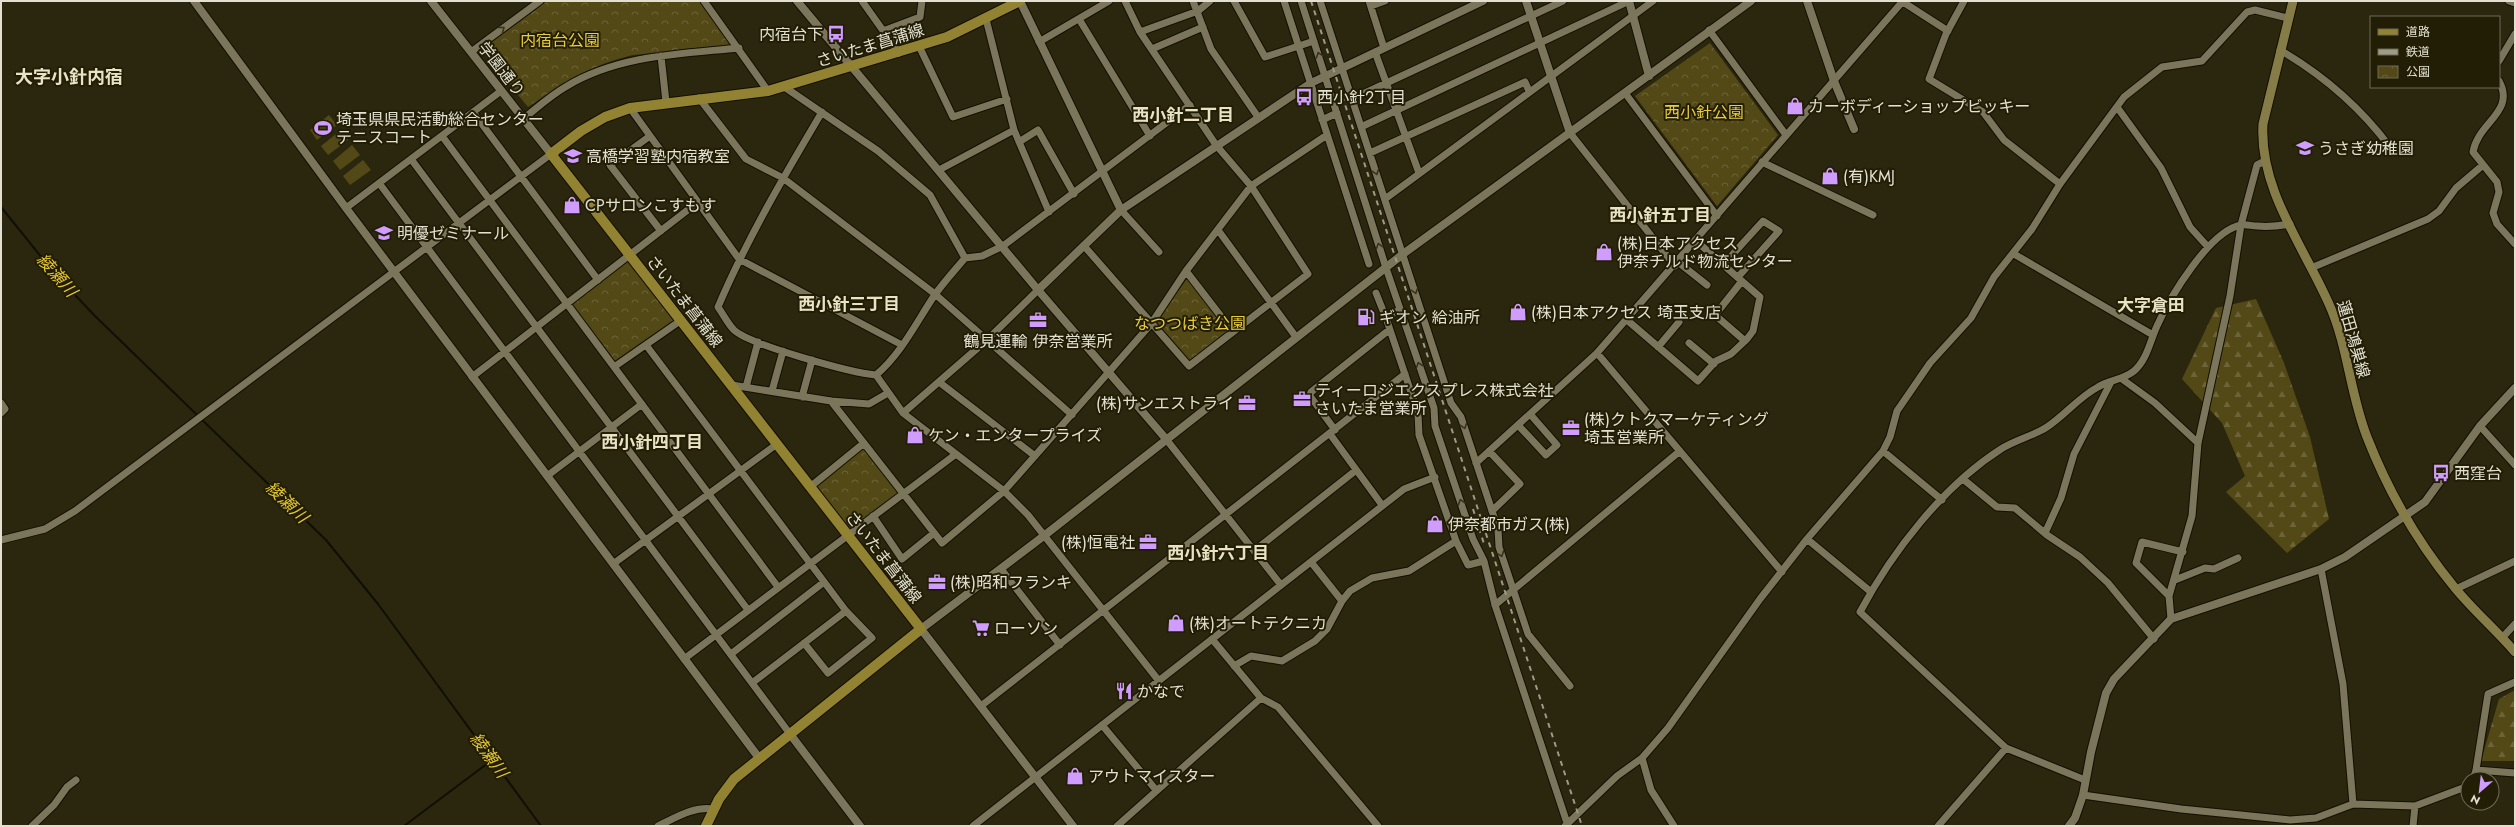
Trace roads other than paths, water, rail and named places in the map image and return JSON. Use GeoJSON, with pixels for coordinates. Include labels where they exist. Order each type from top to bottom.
{"type":"FeatureCollection","features":[{"type":"Feature","properties":{"kind":"main road","name":"さいたま菖蒲線"},"geometry":{"type":"LineString","coordinates":[[921,629],[551,154],[581,131],[605,117],[630,108],[666,102],[768,91],[899,53],[947,37],[1020,1]]}},
{"type":"Feature","properties":{"kind":"main road","name":"蓮田鴻巣線"},"geometry":{"type":"LineString","coordinates":[[2293,1],[2263,124],[2265,161],[2269,176],[2337,326],[2350,379],[2367,436],[2386,481],[2406,517],[2456,589],[2515,652]]}},
{"type":"Feature","properties":{"kind":"main road"},"geometry":{"type":"LineString","coordinates":[[706,826],[713,809],[734,779],[921,629]]}},
{"type":"Feature","properties":{"kind":"street"},"geometry":{"type":"LineString","coordinates":[[194,1],[472,377],[759,758]]}},
{"type":"Feature","properties":{"kind":"street","name":"学園通り"},"geometry":{"type":"LineString","coordinates":[[431,1],[551,154]]}},
{"type":"Feature","properties":{"kind":"street"},"geometry":{"type":"LineString","coordinates":[[471,52],[540,1]]}},
{"type":"Feature","properties":{"kind":"street"},"geometry":{"type":"LineString","coordinates":[[704,1],[739,48],[768,91]]}},
{"type":"Feature","properties":{"kind":"street"},"geometry":{"type":"LineString","coordinates":[[796,1],[1108,373],[1166,438],[1281,585]]}},
{"type":"Feature","properties":{"kind":"street"},"geometry":{"type":"LineString","coordinates":[[862,1],[899,53]]}},
{"type":"Feature","properties":{"kind":"street"},"geometry":{"type":"LineString","coordinates":[[883,31],[920,17],[922,1]]}},
{"type":"Feature","properties":{"kind":"street"},"geometry":{"type":"LineString","coordinates":[[1020,1],[1121,210],[1159,252]]}},
{"type":"Feature","properties":{"kind":"street"},"geometry":{"type":"LineString","coordinates":[[1039,42],[1109,1]]}},
{"type":"Feature","properties":{"kind":"street"},"geometry":{"type":"LineString","coordinates":[[1085,247],[1189,366],[1308,274],[1251,186],[1216,145],[1140,32],[1125,1]]}},
{"type":"Feature","properties":{"kind":"street"},"geometry":{"type":"LineString","coordinates":[[1193,1],[1211,48],[1258,117]]}},
{"type":"Feature","properties":{"kind":"street"},"geometry":{"type":"LineString","coordinates":[[1140,32],[1198,12],[1210,1]]}},
{"type":"Feature","properties":{"kind":"street"},"geometry":{"type":"LineString","coordinates":[[1234,1],[1265,57],[1314,41]]}},
{"type":"Feature","properties":{"kind":"street"},"geometry":{"type":"LineString","coordinates":[[1284,1],[1369,264]]}},
{"type":"Feature","properties":{"kind":"street"},"geometry":{"type":"LineString","coordinates":[[1301,1],[1399,310],[1434,408],[1435,426],[1468,524],[1484,561],[1495,605],[1567,826],[1617,776],[1642,758],[1688,702],[1760,599],[1807,539],[1883,451],[1890,437],[1897,411],[1930,363],[1971,318],[1994,278],[2032,229],[2060,184],[2099,128],[2118,107],[2124,97],[2162,67],[2202,61],[2247,12],[2255,10],[2288,18]]}},
{"type":"Feature","properties":{"kind":"street"},"geometry":{"type":"LineString","coordinates":[[1320,1],[1451,403],[1461,417],[1498,529],[1499,547],[1528,634],[1570,686]]}},
{"type":"Feature","properties":{"kind":"street"},"geometry":{"type":"LineString","coordinates":[[1384,48],[1370,3],[1385,1]]}},
{"type":"Feature","properties":{"kind":"street"},"geometry":{"type":"LineString","coordinates":[[903,413],[988,339],[1085,247],[1121,210],[1310,83],[1483,1]]}},
{"type":"Feature","properties":{"kind":"street"},"geometry":{"type":"LineString","coordinates":[[1526,1],[1570,133],[1676,264],[1706,285]]}},
{"type":"Feature","properties":{"kind":"street"},"geometry":{"type":"LineString","coordinates":[[1352,99],[1563,1]]}},
{"type":"Feature","properties":{"kind":"street"},"geometry":{"type":"LineString","coordinates":[[1361,127],[1629,1],[1649,76]]}},
{"type":"Feature","properties":{"kind":"street"},"geometry":{"type":"LineString","coordinates":[[1385,199],[1529,91],[1653,1]]}},
{"type":"Feature","properties":{"kind":"street"},"geometry":{"type":"LineString","coordinates":[[1073,826],[921,629],[1045,535],[1166,438],[1403,254],[1750,1]]}},
{"type":"Feature","properties":{"kind":"street"},"geometry":{"type":"LineString","coordinates":[[1807,1],[1834,81],[1854,129]]}},
{"type":"Feature","properties":{"kind":"street"},"geometry":{"type":"LineString","coordinates":[[1476,463],[1597,353],[1676,264],[1762,162],[1903,1],[1948,31]]}},
{"type":"Feature","properties":{"kind":"street"},"geometry":{"type":"LineString","coordinates":[[1964,1],[1948,31],[1929,79],[1983,112],[2004,140],[2060,184]]}},
{"type":"Feature","properties":{"kind":"street"},"geometry":{"type":"LineString","coordinates":[[2509,1],[2515,3]]}},
{"type":"Feature","properties":{"kind":"street"},"geometry":{"type":"LineString","coordinates":[[986,19],[1014,130],[1049,212]]}},
{"type":"Feature","properties":{"kind":"street"},"geometry":{"type":"LineString","coordinates":[[1079,19],[1150,136]]}},
{"type":"Feature","properties":{"kind":"street"},"geometry":{"type":"LineString","coordinates":[[1152,49],[1203,27]]}},
{"type":"Feature","properties":{"kind":"street"},"geometry":{"type":"LineString","coordinates":[[1709,30],[1786,135]]}},
{"type":"Feature","properties":{"kind":"street"},"geometry":{"type":"LineString","coordinates":[[2500,59],[2515,34]]}},
{"type":"Feature","properties":{"kind":"street"},"geometry":{"type":"LineString","coordinates":[[919,46],[953,117],[1007,99]]}},
{"type":"Feature","properties":{"kind":"street"},"geometry":{"type":"LineString","coordinates":[[523,119],[554,94],[591,74],[633,60],[739,48]]}},
{"type":"Feature","properties":{"kind":"street"},"geometry":{"type":"LineString","coordinates":[[2280,50],[2307,66],[2350,101],[2374,126],[2390,147]]}},
{"type":"Feature","properties":{"kind":"street"},"geometry":{"type":"LineString","coordinates":[[1375,52],[1419,173]]}},
{"type":"Feature","properties":{"kind":"street"},"geometry":{"type":"LineString","coordinates":[[661,56],[666,102]]}},
{"type":"Feature","properties":{"kind":"street"},"geometry":{"type":"LineString","coordinates":[[1370,153],[1406,138],[1525,82],[1529,91]]}},
{"type":"Feature","properties":{"kind":"street"},"geometry":{"type":"LineString","coordinates":[[2500,83],[2508,96],[2507,105],[2475,142],[2473,152],[2497,182],[2499,192],[2493,213],[2497,224],[2515,244]]}},
{"type":"Feature","properties":{"kind":"street"},"geometry":{"type":"LineString","coordinates":[[783,86],[878,151],[930,195],[965,258]]}},
{"type":"Feature","properties":{"kind":"street"},"geometry":{"type":"LineString","coordinates":[[346,208],[501,91]]}},
{"type":"Feature","properties":{"kind":"street"},"geometry":{"type":"LineString","coordinates":[[1625,93],[1717,216]]}},
{"type":"Feature","properties":{"kind":"street"},"geometry":{"type":"LineString","coordinates":[[699,98],[746,159],[783,178],[935,294],[988,339],[1072,415]]}},
{"type":"Feature","properties":{"kind":"street"},"geometry":{"type":"LineString","coordinates":[[876,375],[885,368],[902,345],[935,294],[965,258],[982,256],[1002,246],[1103,173],[1190,105]]}},
{"type":"Feature","properties":{"kind":"street"},"geometry":{"type":"LineString","coordinates":[[2118,107],[2161,168],[2190,227],[2208,246]]}},
{"type":"Feature","properties":{"kind":"street"},"geometry":{"type":"LineString","coordinates":[[630,108],[739,259],[902,345]]}},
{"type":"Feature","properties":{"kind":"street"},"geometry":{"type":"LineString","coordinates":[[473,112],[598,280]]}},
{"type":"Feature","properties":{"kind":"street"},"geometry":{"type":"LineString","coordinates":[[822,112],[783,178],[739,259],[718,308],[734,330],[758,342],[812,360],[876,375],[903,413],[1004,491],[1045,535],[1159,681]]}},
{"type":"Feature","properties":{"kind":"street"},"geometry":{"type":"LineString","coordinates":[[1322,120],[1337,113]]}},
{"type":"Feature","properties":{"kind":"street"},"geometry":{"type":"LineString","coordinates":[[939,170],[1014,130]]}},
{"type":"Feature","properties":{"kind":"street"},"geometry":{"type":"LineString","coordinates":[[1019,142],[1038,130],[1074,194]]}},
{"type":"Feature","properties":{"kind":"street"},"geometry":{"type":"LineString","coordinates":[[831,401],[942,543],[1004,491],[1151,324],[1186,271],[1251,186],[1327,135]]}},
{"type":"Feature","properties":{"kind":"street"},"geometry":{"type":"LineString","coordinates":[[442,136],[778,587]]}},
{"type":"Feature","properties":{"kind":"street"},"geometry":{"type":"LineString","coordinates":[[650,136],[610,165],[661,231]]}},
{"type":"Feature","properties":{"kind":"street"},"geometry":{"type":"LineString","coordinates":[[1,540],[45,529],[64,518],[393,270],[551,154]]}},
{"type":"Feature","properties":{"kind":"street"},"geometry":{"type":"LineString","coordinates":[[411,159],[748,610]]}},
{"type":"Feature","properties":{"kind":"street"},"geometry":{"type":"LineString","coordinates":[[2171,619],[2170,596],[2192,516],[2198,443],[2230,296],[2241,225],[2257,164],[2265,161]]}},
{"type":"Feature","properties":{"kind":"street"},"geometry":{"type":"LineString","coordinates":[[1762,162],[1873,215]]}},
{"type":"Feature","properties":{"kind":"street"},"geometry":{"type":"LineString","coordinates":[[2311,268],[2428,219],[2439,211],[2456,188],[2483,165]]}},
{"type":"Feature","properties":{"kind":"street"},"geometry":{"type":"LineString","coordinates":[[379,183],[860,826]]}},
{"type":"Feature","properties":{"kind":"street"},"geometry":{"type":"LineString","coordinates":[[472,377],[698,202]]}},
{"type":"Feature","properties":{"kind":"street"},"geometry":{"type":"LineString","coordinates":[[1723,265],[1763,221],[1779,231],[1740,279],[1715,315],[1745,341]]}},
{"type":"Feature","properties":{"kind":"street"},"geometry":{"type":"LineString","coordinates":[[2084,780],[2006,748],[1862,616],[1860,612],[1871,592],[1912,532],[1963,479],[2001,449],[2047,427],[2098,386],[2122,379],[2134,371],[2144,360],[2153,335],[2174,292],[2208,246],[2226,232],[2241,225],[2274,226],[2290,224]]}},
{"type":"Feature","properties":{"kind":"street"},"geometry":{"type":"LineString","coordinates":[[1218,230],[1296,337]]}},
{"type":"Feature","properties":{"kind":"street"},"geometry":{"type":"LineString","coordinates":[[1627,320],[1698,381],[1714,364],[1731,354],[1745,341],[1753,331],[1760,297],[1695,240]]}},
{"type":"Feature","properties":{"kind":"street"},"geometry":{"type":"LineString","coordinates":[[2014,254],[2153,335]]}},
{"type":"Feature","properties":{"kind":"street"},"geometry":{"type":"LineString","coordinates":[[1186,271],[1233,332]]}},
{"type":"Feature","properties":{"kind":"street"},"geometry":{"type":"LineString","coordinates":[[1376,293],[1418,413],[1419,435],[1435,477],[1456,541],[1468,565],[1484,561]]}},
{"type":"Feature","properties":{"kind":"street"},"geometry":{"type":"LineString","coordinates":[[1386,318],[1399,310]]}},
{"type":"Feature","properties":{"kind":"street"},"geometry":{"type":"LineString","coordinates":[[614,367],[680,320]]}},
{"type":"Feature","properties":{"kind":"street"},"geometry":{"type":"LineString","coordinates":[[1658,347],[1679,322]]}},
{"type":"Feature","properties":{"kind":"street"},"geometry":{"type":"LineString","coordinates":[[1382,505],[1355,471],[1333,432],[1310,396],[1311,392],[1389,330]]}},
{"type":"Feature","properties":{"kind":"street"},"geometry":{"type":"LineString","coordinates":[[746,387],[758,342]]}},
{"type":"Feature","properties":{"kind":"street"},"geometry":{"type":"LineString","coordinates":[[1689,343],[1714,364]]}},
{"type":"Feature","properties":{"kind":"street"},"geometry":{"type":"LineString","coordinates":[[646,344],[846,611],[872,638],[828,673],[804,643]]}},
{"type":"Feature","properties":{"kind":"street"},"geometry":{"type":"LineString","coordinates":[[772,391],[783,351]]}},
{"type":"Feature","properties":{"kind":"street"},"geometry":{"type":"LineString","coordinates":[[1597,353],[1782,572]]}},
{"type":"Feature","properties":{"kind":"street"},"geometry":{"type":"LineString","coordinates":[[802,396],[812,360]]}},
{"type":"Feature","properties":{"kind":"street"},"geometry":{"type":"LineString","coordinates":[[981,706],[1333,432],[1405,374]]}},
{"type":"Feature","properties":{"kind":"street"},"geometry":{"type":"LineString","coordinates":[[2122,379],[2155,403],[2198,443]]}},
{"type":"Feature","properties":{"kind":"street"},"geometry":{"type":"LineString","coordinates":[[939,382],[1035,456]]}},
{"type":"Feature","properties":{"kind":"street"},"geometry":{"type":"LineString","coordinates":[[2045,532],[2061,498],[2074,454],[2111,382]]}},
{"type":"Feature","properties":{"kind":"street"},"geometry":{"type":"LineString","coordinates":[[732,385],[831,401],[868,404],[888,393]]}},
{"type":"Feature","properties":{"kind":"street"},"geometry":{"type":"LineString","coordinates":[[2069,826],[2075,818],[2083,795],[2084,780],[2106,693],[2114,680],[2154,639],[2171,619],[2322,569],[2345,557],[2406,517],[2433,493],[2480,426],[2515,388]]}},
{"type":"Feature","properties":{"kind":"street"},"geometry":{"type":"LineString","coordinates":[[1,403],[5,409],[1,413]]}},
{"type":"Feature","properties":{"kind":"street"},"geometry":{"type":"LineString","coordinates":[[547,476],[642,404]]}},
{"type":"Feature","properties":{"kind":"street"},"geometry":{"type":"LineString","coordinates":[[1518,425],[1546,455],[1557,445],[1530,414]]}},
{"type":"Feature","properties":{"kind":"street"},"geometry":{"type":"LineString","coordinates":[[2480,426],[2515,465]]}},
{"type":"Feature","properties":{"kind":"street"},"geometry":{"type":"LineString","coordinates":[[613,564],[778,444]]}},
{"type":"Feature","properties":{"kind":"street"},"geometry":{"type":"LineString","coordinates":[[810,487],[864,444]]}},
{"type":"Feature","properties":{"kind":"street"},"geometry":{"type":"LineString","coordinates":[[1489,451],[1520,484],[1492,511]]}},
{"type":"Feature","properties":{"kind":"street"},"geometry":{"type":"LineString","coordinates":[[1495,605],[1680,451]]}},
{"type":"Feature","properties":{"kind":"street"},"geometry":{"type":"LineString","coordinates":[[1883,451],[1942,500]]}},
{"type":"Feature","properties":{"kind":"street"},"geometry":{"type":"LineString","coordinates":[[684,659],[956,454]]}},
{"type":"Feature","properties":{"kind":"street"},"geometry":{"type":"LineString","coordinates":[[1254,550],[1355,471]]}},
{"type":"Feature","properties":{"kind":"street"},"geometry":{"type":"LineString","coordinates":[[973,826],[1382,505],[1404,489],[1435,477]]}},
{"type":"Feature","properties":{"kind":"street"},"geometry":{"type":"LineString","coordinates":[[1963,479],[1997,507],[2015,508],[2080,557],[2108,583],[2154,639]]}},
{"type":"Feature","properties":{"kind":"street"},"geometry":{"type":"LineString","coordinates":[[873,516],[902,559],[934,533]]}},
{"type":"Feature","properties":{"kind":"street"},"geometry":{"type":"LineString","coordinates":[[1807,539],[1871,592]]}},
{"type":"Feature","properties":{"kind":"street"},"geometry":{"type":"LineString","coordinates":[[1234,666],[1251,656],[1282,661],[1315,641],[1327,629],[1342,601],[1350,591],[1372,578],[1409,571],[1456,541]]}},
{"type":"Feature","properties":{"kind":"street"},"geometry":{"type":"LineString","coordinates":[[2170,596],[2136,563],[2142,542],[2183,552]]}},
{"type":"Feature","properties":{"kind":"street"},"geometry":{"type":"LineString","coordinates":[[2175,580],[2205,568],[2214,569],[2238,558]]}},
{"type":"Feature","properties":{"kind":"street"},"geometry":{"type":"LineString","coordinates":[[2456,589],[2515,561]]}},
{"type":"Feature","properties":{"kind":"street"},"geometry":{"type":"LineString","coordinates":[[1311,562],[1342,601]]}},
{"type":"Feature","properties":{"kind":"street"},"geometry":{"type":"LineString","coordinates":[[1000,569],[1060,645]]}},
{"type":"Feature","properties":{"kind":"street"},"geometry":{"type":"LineString","coordinates":[[2322,569],[2343,684],[2353,804]]}},
{"type":"Feature","properties":{"kind":"street"},"geometry":{"type":"LineString","coordinates":[[731,654],[824,582]]}},
{"type":"Feature","properties":{"kind":"street"},"geometry":{"type":"LineString","coordinates":[[752,683],[846,611]]}},
{"type":"Feature","properties":{"kind":"street"},"geometry":{"type":"LineString","coordinates":[[2502,638],[2515,624]]}},
{"type":"Feature","properties":{"kind":"street"},"geometry":{"type":"LineString","coordinates":[[1212,639],[1261,698],[1278,707],[1378,826]]}},
{"type":"Feature","properties":{"kind":"street"},"geometry":{"type":"LineString","coordinates":[[2515,682],[2488,694],[2476,770],[2515,773]]}},
{"type":"Feature","properties":{"kind":"street"},"geometry":{"type":"LineString","coordinates":[[1117,826],[1261,698]]}},
{"type":"Feature","properties":{"kind":"street"},"geometry":{"type":"LineString","coordinates":[[1102,725],[1156,790]]}},
{"type":"Feature","properties":{"kind":"street"},"geometry":{"type":"LineString","coordinates":[[1938,826],[2006,748]]}},
{"type":"Feature","properties":{"kind":"street"},"geometry":{"type":"LineString","coordinates":[[1642,758],[1651,790],[1674,826]]}},
{"type":"Feature","properties":{"kind":"street"},"geometry":{"type":"LineString","coordinates":[[32,826],[54,805],[67,786],[76,780]]}},
{"type":"Feature","properties":{"kind":"street"},"geometry":{"type":"LineString","coordinates":[[2083,795],[2290,823],[2316,818],[2353,804],[2414,806],[2460,789]]}},
{"type":"Feature","properties":{"kind":"street"},"geometry":{"type":"LineString","coordinates":[[2413,826],[2414,806]]}},
{"type":"Feature","properties":{"kind":"street"},"geometry":{"type":"LineString","coordinates":[[658,826],[696,810],[703,808],[713,809]]}},
{"type":"Feature","properties":{"kind":"waterway","name":"綾瀬川"},"geometry":{"type":"LineString","coordinates":[[1,207],[55,274],[95,316],[326,540],[378,604],[541,826]]}},
{"type":"Feature","properties":{"kind":"waterway"},"geometry":{"type":"LineString","coordinates":[[404,826],[492,760]]}},
{"type":"Feature","properties":{"kind":"railway"},"geometry":{"type":"LineString","coordinates":[[1311,1],[1582,826]]}},
{"type":"Feature","properties":{"kind":"railway"},"geometry":{"type":"LineString","coordinates":[[1473,509],[1485,547]]}},
{"type":"Feature","properties":{"kind":"place","name":"内宿台下"},"geometry":{"type":"Point","coordinates":[836,34]}},
{"type":"Feature","properties":{"kind":"place","name":"西小針2丁目"},"geometry":{"type":"Point","coordinates":[1304,97]}},
{"type":"Feature","properties":{"kind":"place","name":"カーボディーショップビッキー"},"geometry":{"type":"Point","coordinates":[1795,106]}},
{"type":"Feature","properties":{"kind":"place","name":"埼玉県県民活動総合センター テニスコート"},"geometry":{"type":"Point","coordinates":[323,128]}},
{"type":"Feature","properties":{"kind":"place","name":"うさぎ幼稚園"},"geometry":{"type":"Point","coordinates":[2305,148]}},
{"type":"Feature","properties":{"kind":"place","name":"高橋学習塾内宿教室"},"geometry":{"type":"Point","coordinates":[573,156]}},
{"type":"Feature","properties":{"kind":"place","name":"(有)KMJ"},"geometry":{"type":"Point","coordinates":[1830,176]}},
{"type":"Feature","properties":{"kind":"place","name":"CPサロンこすもす"},"geometry":{"type":"Point","coordinates":[572,205]}},
{"type":"Feature","properties":{"kind":"place","name":"明優ゼミナール"},"geometry":{"type":"Point","coordinates":[384,233]}},
{"type":"Feature","properties":{"kind":"place","name":"(株)日本アクセス 伊奈チルド物流センター"},"geometry":{"type":"Point","coordinates":[1604,252]}},
{"type":"Feature","properties":{"kind":"place","name":"(株)日本アクセス 埼玉支店"},"geometry":{"type":"Point","coordinates":[1518,312]}},
{"type":"Feature","properties":{"kind":"place","name":"ギオン 給油所"},"geometry":{"type":"Point","coordinates":[1366,317]}},
{"type":"Feature","properties":{"kind":"place","name":"鶴見運輸 伊奈営業所"},"geometry":{"type":"Point","coordinates":[1038,320]}},
{"type":"Feature","properties":{"kind":"place","name":"ティーロジエクスプレス株式会社 さいたま営業所"},"geometry":{"type":"Point","coordinates":[1302,399]}},
{"type":"Feature","properties":{"kind":"place","name":"(株)サンエストライ"},"geometry":{"type":"Point","coordinates":[1247,403]}},
{"type":"Feature","properties":{"kind":"place","name":"(株)クトクマーケティング 埼玉営業所"},"geometry":{"type":"Point","coordinates":[1571,428]}},
{"type":"Feature","properties":{"kind":"place","name":"ケン・エンタープライズ"},"geometry":{"type":"Point","coordinates":[915,435]}},
{"type":"Feature","properties":{"kind":"place","name":"西窪台"},"geometry":{"type":"Point","coordinates":[2441,473]}},
{"type":"Feature","properties":{"kind":"place","name":"伊奈都市ガス(株)"},"geometry":{"type":"Point","coordinates":[1435,524]}},
{"type":"Feature","properties":{"kind":"place","name":"(株)恒電社"},"geometry":{"type":"Point","coordinates":[1148,542]}},
{"type":"Feature","properties":{"kind":"place","name":"(株)昭和フランキ"},"geometry":{"type":"Point","coordinates":[937,582]}},
{"type":"Feature","properties":{"kind":"place","name":"(株)オートテクニカ"},"geometry":{"type":"Point","coordinates":[1176,623]}},
{"type":"Feature","properties":{"kind":"place","name":"ローソン"},"geometry":{"type":"Point","coordinates":[981,628]}},
{"type":"Feature","properties":{"kind":"place","name":"かなで"},"geometry":{"type":"Point","coordinates":[1124,691]}},
{"type":"Feature","properties":{"kind":"place","name":"アウトマイスター"},"geometry":{"type":"Point","coordinates":[1075,776]}},
{"type":"Feature","properties":{"kind":"district","name":"大字小針内宿"},"geometry":{"type":"Point","coordinates":[69,77]}},
{"type":"Feature","properties":{"kind":"district","name":"西小針二丁目"},"geometry":{"type":"Point","coordinates":[1183,115]}},
{"type":"Feature","properties":{"kind":"district","name":"西小針五丁目"},"geometry":{"type":"Point","coordinates":[1660,215]}},
{"type":"Feature","properties":{"kind":"district","name":"西小針三丁目"},"geometry":{"type":"Point","coordinates":[849,304]}},
{"type":"Feature","properties":{"kind":"district","name":"大字倉田"},"geometry":{"type":"Point","coordinates":[2151,305]}},
{"type":"Feature","properties":{"kind":"district","name":"西小針四丁目"},"geometry":{"type":"Point","coordinates":[652,442]}},
{"type":"Feature","properties":{"kind":"district","name":"西小針六丁目"},"geometry":{"type":"Point","coordinates":[1218,553]}},
{"type":"Feature","properties":{"kind":"park label","name":"内宿台公園"},"geometry":{"type":"Point","coordinates":[560,40]}},
{"type":"Feature","properties":{"kind":"park label","name":"西小針公園"},"geometry":{"type":"Point","coordinates":[1704,112]}},
{"type":"Feature","properties":{"kind":"park label","name":"なつつばき公園"},"geometry":{"type":"Point","coordinates":[1190,323]}}]}
